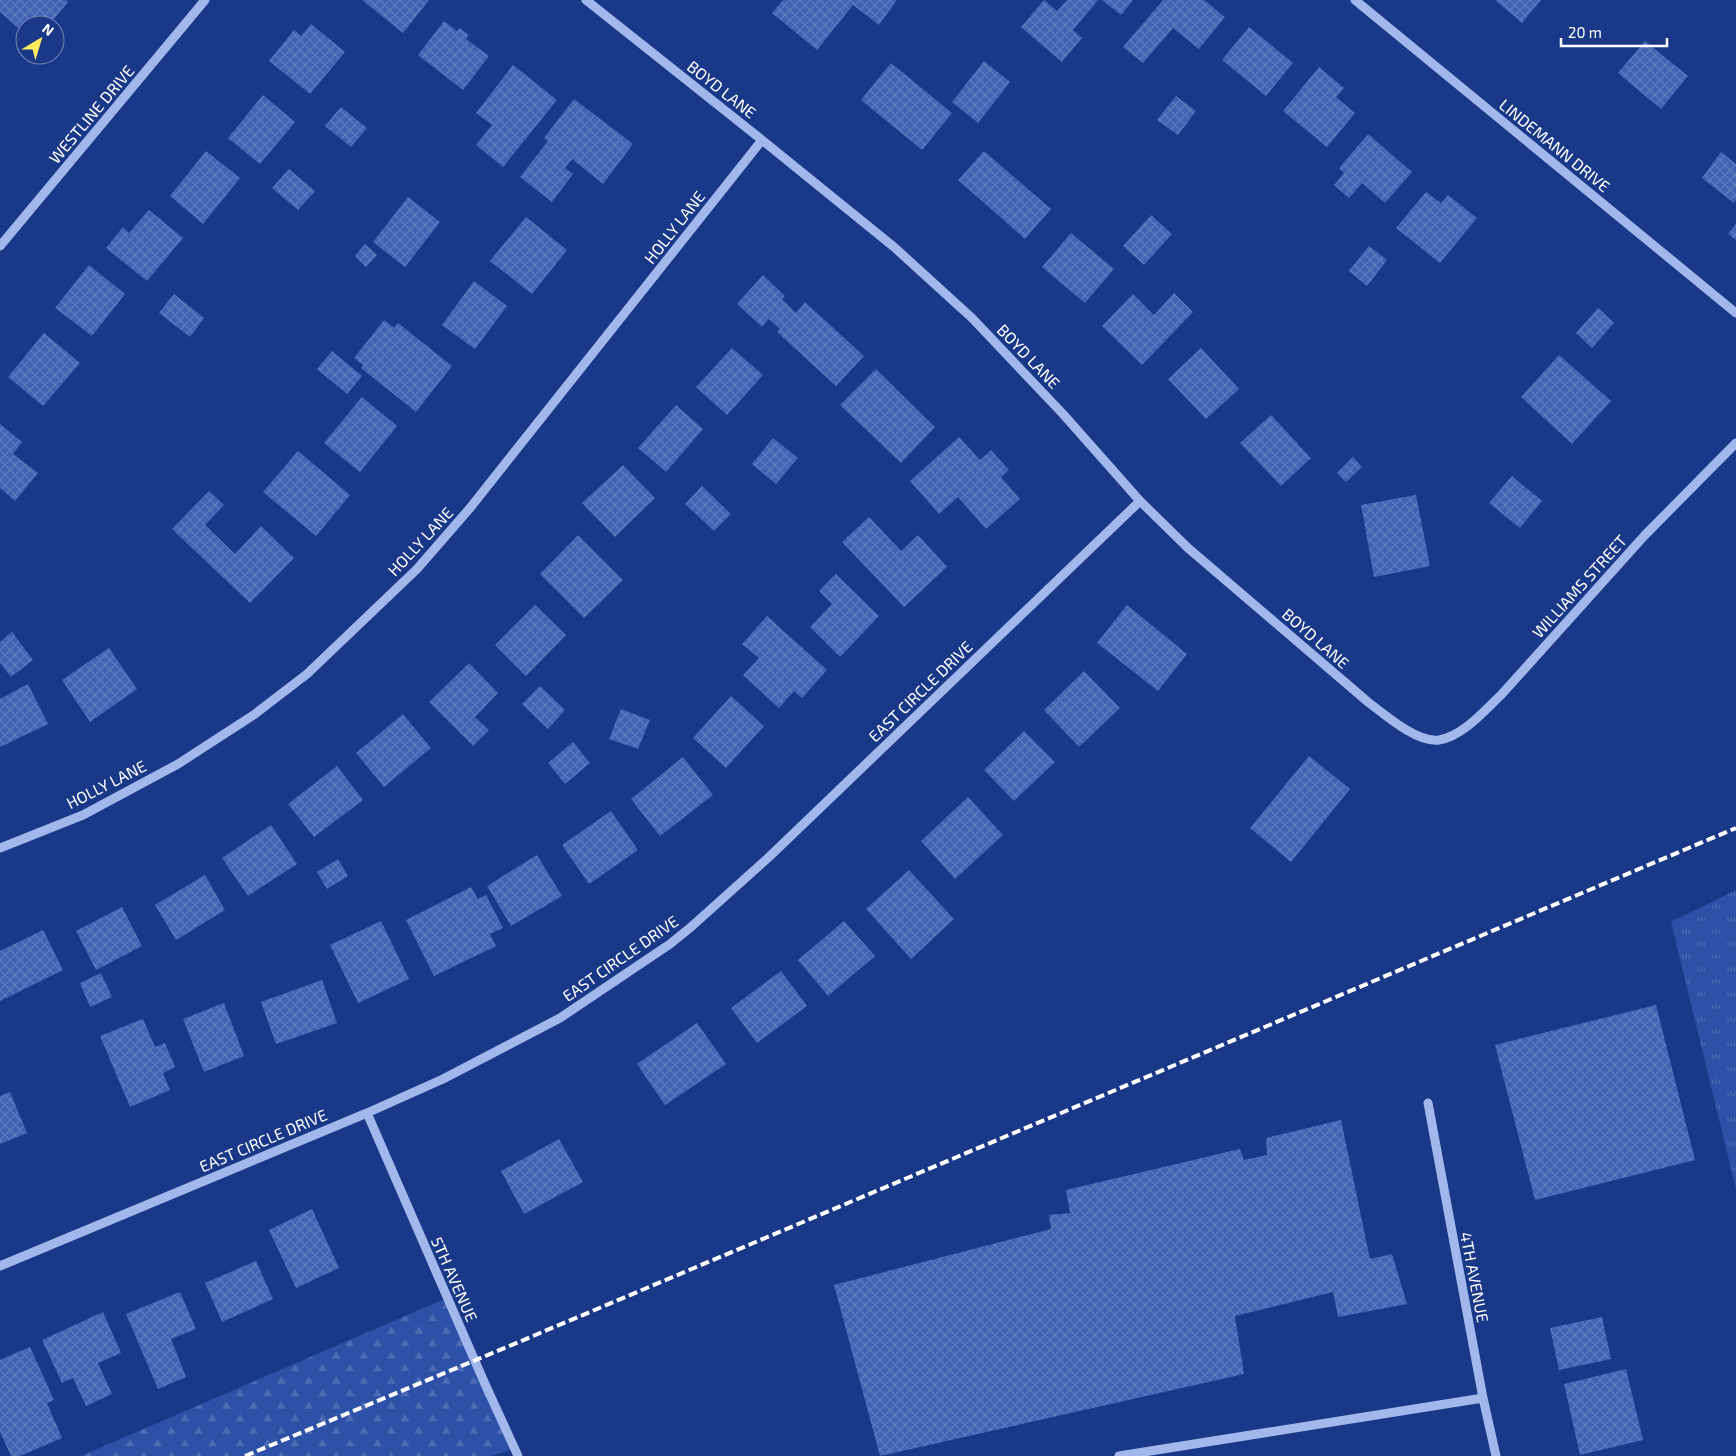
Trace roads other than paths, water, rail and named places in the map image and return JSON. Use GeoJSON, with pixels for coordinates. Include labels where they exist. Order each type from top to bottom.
{"type":"FeatureCollection","features":[{"type":"Feature","properties":{"kind":"street","name":"WESTLINE DRIVE"},"geometry":{"type":"LineString","coordinates":[[0,246],[205,0]]}},
{"type":"Feature","properties":{"kind":"street","name":"BOYD LANE"},"geometry":{"type":"LineString","coordinates":[[586,0],[894,247],[972,318],[1063,414],[1140,501],[1188,548],[1368,702],[1417,736],[1438,740]]}},
{"type":"Feature","properties":{"kind":"street","name":"LINDEMANN DRIVE"},"geometry":{"type":"LineString","coordinates":[[1355,0],[1736,313]]}},
{"type":"Feature","properties":{"kind":"street","name":"HOLLY LANE"},"geometry":{"type":"LineString","coordinates":[[0,848],[83,815],[178,764],[255,714],[307,674],[417,569],[470,508],[762,140]]}},
{"type":"Feature","properties":{"kind":"street","name":"WILLIAMS STREET"},"geometry":{"type":"LineString","coordinates":[[1438,740],[1456,733],[1501,695],[1645,535],[1736,443]]}},
{"type":"Feature","properties":{"kind":"street","name":"EAST CIRCLE DRIVE"},"geometry":{"type":"LineString","coordinates":[[0,1266],[443,1079],[560,1018],[691,928],[776,850],[1140,501]]}},
{"type":"Feature","properties":{"kind":"street","name":"4TH AVENUE"},"geometry":{"type":"LineString","coordinates":[[1428,1103],[1483,1398],[1496,1456]]}},
{"type":"Feature","properties":{"kind":"street","name":"5TH AVENUE"},"geometry":{"type":"LineString","coordinates":[[367,1112],[447,1298],[518,1456]]}},
{"type":"Feature","properties":{"kind":"street"},"geometry":{"type":"LineString","coordinates":[[1119,1456],[1483,1398]]}},
{"type":"Feature","properties":{"kind":"railway"},"geometry":{"type":"LineString","coordinates":[[245,1456],[1736,828]]}}]}
